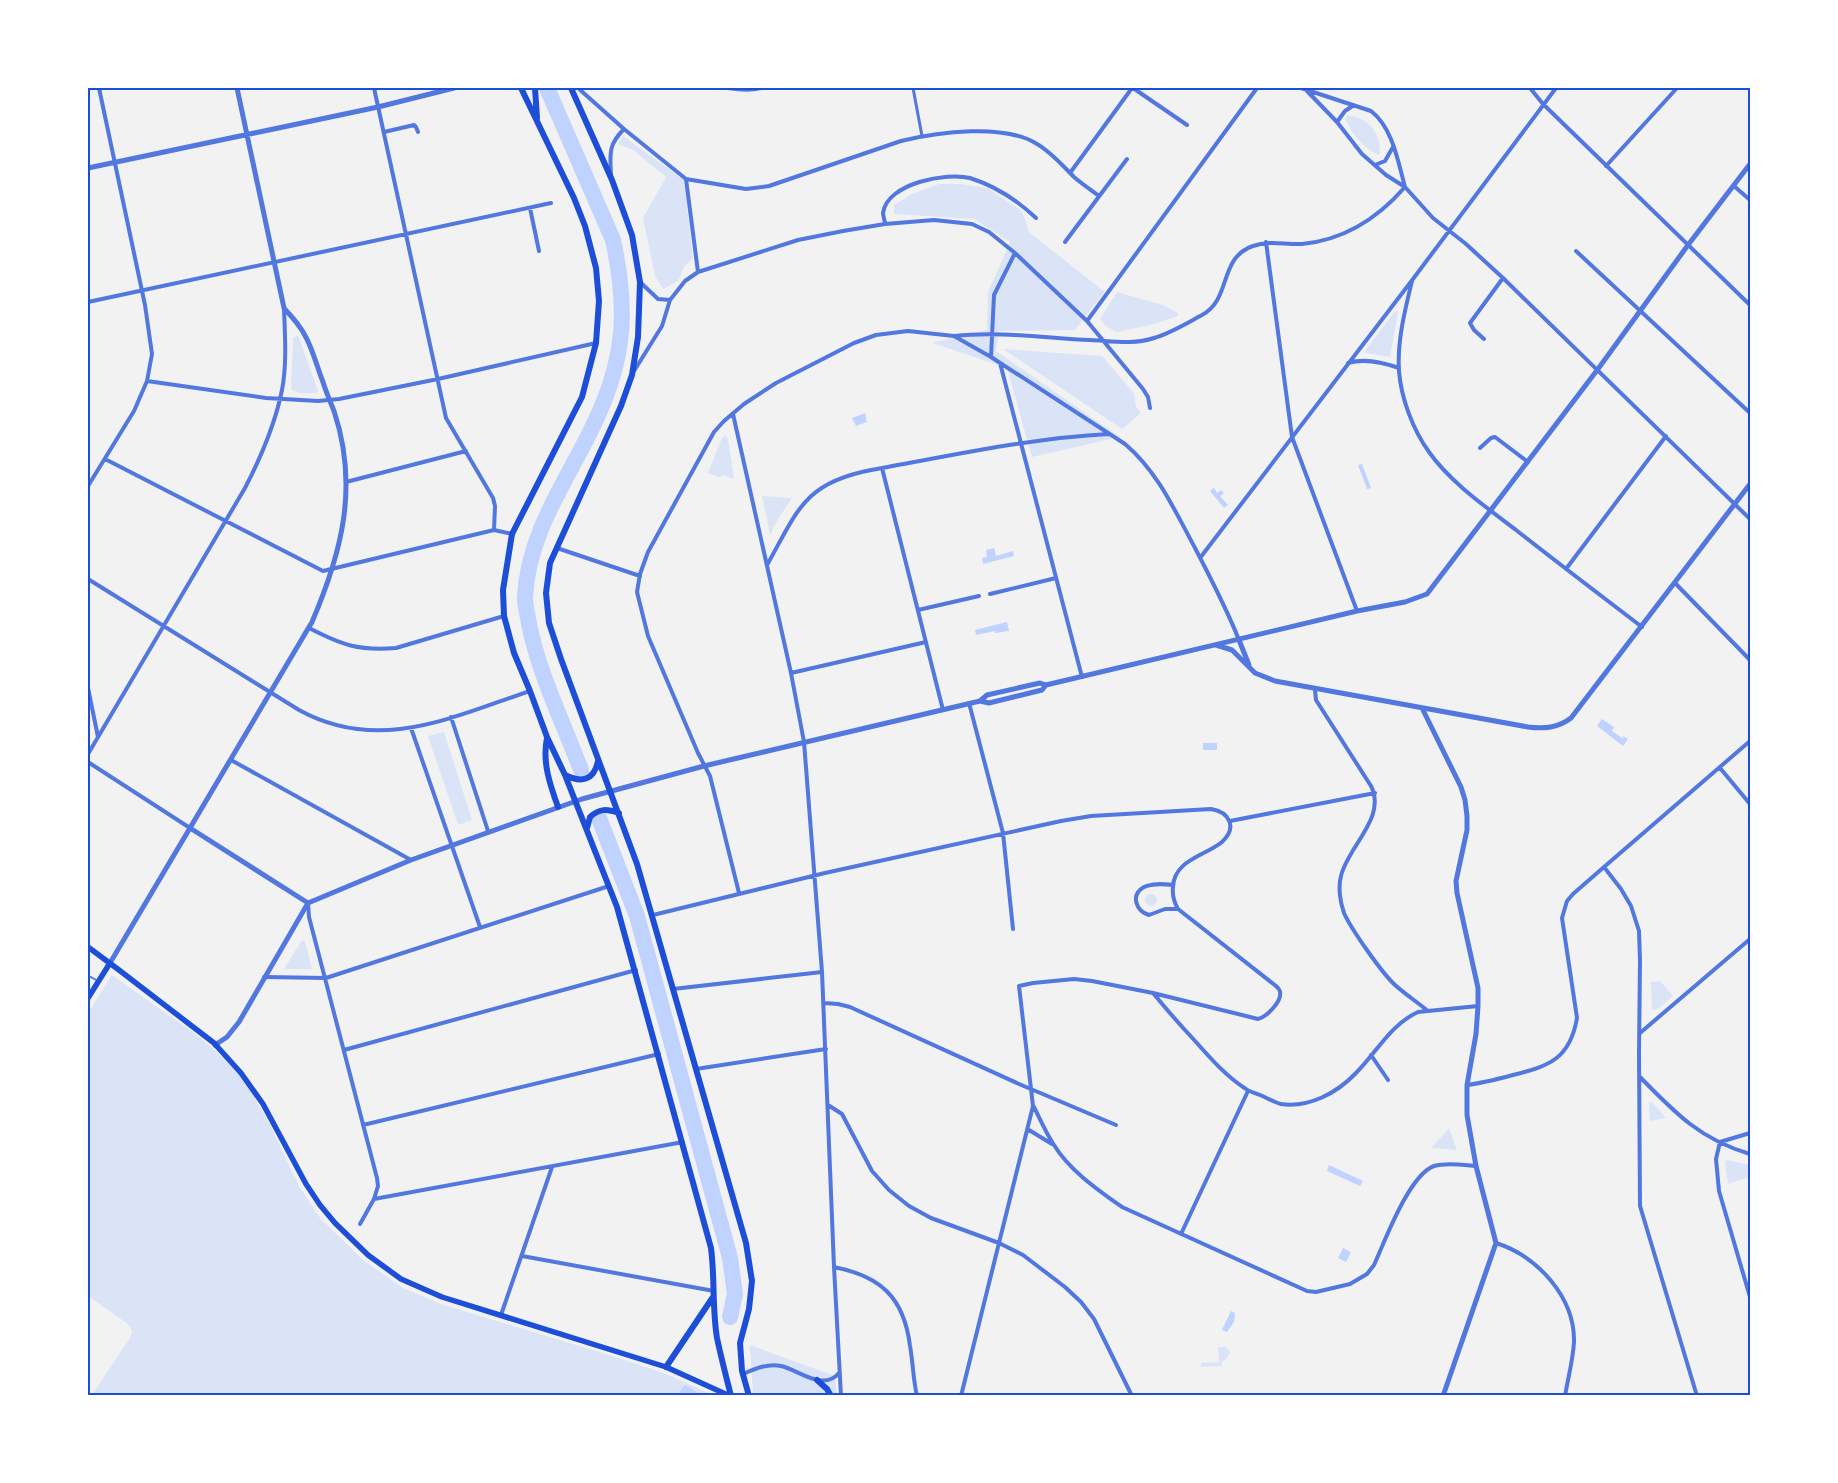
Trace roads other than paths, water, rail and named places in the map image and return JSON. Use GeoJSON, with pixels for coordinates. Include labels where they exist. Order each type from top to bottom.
{"type":"FeatureCollection","features":[{"type":"Feature","properties":{"kind":"main road"},"geometry":{"type":"LineString","coordinates":[[521,88],[574,198],[585,226],[596,268],[599,302],[596,343],[582,397],[512,534],[503,590],[504,616],[514,653],[617,907],[636,970],[711,1248],[714,1268],[713,1294],[717,1338],[731,1396]]}},
{"type":"Feature","properties":{"kind":"main road"},"geometry":{"type":"LineString","coordinates":[[535,88],[537,122]]}},
{"type":"Feature","properties":{"kind":"main road"},"geometry":{"type":"LineString","coordinates":[[567,88],[579,106]]}},
{"type":"Feature","properties":{"kind":"main road"},"geometry":{"type":"LineString","coordinates":[[571,88],[612,180],[632,235],[640,282],[638,337],[632,375],[621,406],[550,563],[546,593],[550,623],[598,761],[619,813],[653,915],[736,1206],[750,1261],[752,1281],[749,1309],[740,1344],[743,1374],[748,1396]]}},
{"type":"Feature","properties":{"kind":"main road"},"geometry":{"type":"LineString","coordinates":[[547,737],[544,751],[547,771],[558,807]]}},
{"type":"Feature","properties":{"kind":"main road"},"geometry":{"type":"LineString","coordinates":[[565,775],[575,780],[585,779],[594,773],[598,761]]}},
{"type":"Feature","properties":{"kind":"main road"},"geometry":{"type":"LineString","coordinates":[[587,830],[588,820],[595,812],[606,809],[619,813]]}},
{"type":"Feature","properties":{"kind":"main road"},"geometry":{"type":"LineString","coordinates":[[88,947],[215,1045],[241,1073],[263,1104],[306,1184],[320,1205],[335,1223],[368,1255],[401,1279],[442,1297],[666,1367],[731,1396]]}},
{"type":"Feature","properties":{"kind":"main road"},"geometry":{"type":"LineString","coordinates":[[88,998],[110,963]]}},
{"type":"Feature","properties":{"kind":"main road"},"geometry":{"type":"LineString","coordinates":[[666,1367],[713,1294]]}},
{"type":"Feature","properties":{"kind":"main road"},"geometry":{"type":"LineString","coordinates":[[817,1380],[827,1388],[831,1396]]}},
{"type":"Feature","properties":{"kind":"street"},"geometry":{"type":"LineString","coordinates":[[88,486],[134,411],[147,381],[152,354],[142,291],[99,88]]}},
{"type":"Feature","properties":{"kind":"street"},"geometry":{"type":"LineString","coordinates":[[88,754],[245,488],[262,454],[280,399],[284,366],[284,308],[237,88]]}},
{"type":"Feature","properties":{"kind":"street"},"geometry":{"type":"LineString","coordinates":[[374,88],[446,418],[493,498],[495,506],[494,530]]}},
{"type":"Feature","properties":{"kind":"street"},"geometry":{"type":"LineString","coordinates":[[88,168],[378,107],[454,88]]}},
{"type":"Feature","properties":{"kind":"street"},"geometry":{"type":"LineString","coordinates":[[578,88],[624,129],[686,179],[746,188],[769,186],[901,140],[922,136],[973,132],[1018,136],[1037,144],[1099,196]]}},
{"type":"Feature","properties":{"kind":"street"},"geometry":{"type":"LineString","coordinates":[[728,88],[740,90],[761,88]]}},
{"type":"Feature","properties":{"kind":"street"},"geometry":{"type":"LineString","coordinates":[[913,88],[922,136]]}},
{"type":"Feature","properties":{"kind":"street"},"geometry":{"type":"LineString","coordinates":[[1070,172],[1133,88],[1187,125]]}},
{"type":"Feature","properties":{"kind":"street"},"geometry":{"type":"LineString","coordinates":[[1087,321],[1257,88]]}},
{"type":"Feature","properties":{"kind":"street"},"geometry":{"type":"LineString","coordinates":[[1301,88],[1371,111],[1378,117],[1388,130],[1406,187]]}},
{"type":"Feature","properties":{"kind":"street"},"geometry":{"type":"LineString","coordinates":[[1530,88],[1543,104],[1750,305]]}},
{"type":"Feature","properties":{"kind":"street"},"geometry":{"type":"LineString","coordinates":[[1200,558],[1556,88]]}},
{"type":"Feature","properties":{"kind":"street"},"geometry":{"type":"LineString","coordinates":[[1606,166],[1677,88]]}},
{"type":"Feature","properties":{"kind":"street"},"geometry":{"type":"LineString","coordinates":[[1307,90],[1337,122],[1350,141],[1386,175],[1406,187],[1433,218],[1503,278],[1750,519]]}},
{"type":"Feature","properties":{"kind":"street"},"geometry":{"type":"LineString","coordinates":[[1337,122],[1345,111],[1354,105]]}},
{"type":"Feature","properties":{"kind":"street"},"geometry":{"type":"LineString","coordinates":[[384,132],[414,126],[418,132]]}},
{"type":"Feature","properties":{"kind":"street"},"geometry":{"type":"LineString","coordinates":[[612,180],[610,150],[616,137],[624,129]]}},
{"type":"Feature","properties":{"kind":"street"},"geometry":{"type":"LineString","coordinates":[[1375,165],[1384,161],[1393,146]]}},
{"type":"Feature","properties":{"kind":"street"},"geometry":{"type":"LineString","coordinates":[[1065,242],[1127,159]]}},
{"type":"Feature","properties":{"kind":"street"},"geometry":{"type":"LineString","coordinates":[[215,1045],[227,1037],[239,1022],[308,903],[411,860],[488,831],[600,793],[704,766],[980,701],[987,695],[1040,683],[1046,685],[1082,677],[1356,611],[1405,602],[1427,594],[1598,369],[1688,245],[1750,164]]}},
{"type":"Feature","properties":{"kind":"street"},"geometry":{"type":"LineString","coordinates":[[885,224],[883,213],[888,202],[899,192],[929,178],[946,176],[968,178],[988,185],[1010,197],[1036,218]]}},
{"type":"Feature","properties":{"kind":"street"},"geometry":{"type":"LineString","coordinates":[[686,179],[698,272]]}},
{"type":"Feature","properties":{"kind":"street"},"geometry":{"type":"LineString","coordinates":[[1734,186],[1750,200]]}},
{"type":"Feature","properties":{"kind":"street"},"geometry":{"type":"LineString","coordinates":[[739,893],[710,776],[648,636],[637,592],[648,552],[714,432],[744,404],[776,383],[854,343],[876,335],[908,331],[954,336],[992,335],[1121,343],[1154,338],[1211,310],[1219,298],[1230,268],[1238,254],[1266,242],[1300,244],[1322,241],[1342,235],[1372,219],[1406,187]]}},
{"type":"Feature","properties":{"kind":"street"},"geometry":{"type":"LineString","coordinates":[[88,302],[551,203]]}},
{"type":"Feature","properties":{"kind":"street"},"geometry":{"type":"LineString","coordinates":[[530,208],[539,251]]}},
{"type":"Feature","properties":{"kind":"street"},"geometry":{"type":"LineString","coordinates":[[632,375],[662,326],[670,300],[685,281],[698,272],[798,240],[885,224],[934,220],[965,222],[989,232],[1015,253],[1087,321],[1146,394],[1150,408]]}},
{"type":"Feature","properties":{"kind":"street"},"geometry":{"type":"LineString","coordinates":[[1266,242],[1292,437],[1356,611]]}},
{"type":"Feature","properties":{"kind":"street"},"geometry":{"type":"LineString","coordinates":[[1576,251],[1750,412]]}},
{"type":"Feature","properties":{"kind":"street"},"geometry":{"type":"LineString","coordinates":[[991,357],[994,295],[1015,253]]}},
{"type":"Feature","properties":{"kind":"street"},"geometry":{"type":"LineString","coordinates":[[1484,339],[1474,330],[1470,323],[1503,278]]}},
{"type":"Feature","properties":{"kind":"street"},"geometry":{"type":"LineString","coordinates":[[1413,279],[1401,334],[1399,368],[1410,415],[1428,451],[1441,467],[1491,511],[1642,627]]}},
{"type":"Feature","properties":{"kind":"street"},"geometry":{"type":"LineString","coordinates":[[640,282],[658,299],[670,300]]}},
{"type":"Feature","properties":{"kind":"street"},"geometry":{"type":"LineString","coordinates":[[110,963],[309,628],[327,588],[338,555],[344,519],[346,482],[341,440],[329,400],[305,335],[284,308]]}},
{"type":"Feature","properties":{"kind":"street"},"geometry":{"type":"LineString","coordinates":[[954,336],[991,357],[1109,434],[1135,453],[1151,470],[1168,496],[1224,603],[1250,668]]}},
{"type":"Feature","properties":{"kind":"street"},"geometry":{"type":"LineString","coordinates":[[147,381],[280,399],[329,400],[438,379],[596,343]]}},
{"type":"Feature","properties":{"kind":"street"},"geometry":{"type":"LineString","coordinates":[[1348,363],[1357,360],[1382,362],[1399,368]]}},
{"type":"Feature","properties":{"kind":"street"},"geometry":{"type":"LineString","coordinates":[[1000,363],[1082,677]]}},
{"type":"Feature","properties":{"kind":"street"},"geometry":{"type":"LineString","coordinates":[[732,414],[791,673],[804,742],[824,1003],[841,1396]]}},
{"type":"Feature","properties":{"kind":"street"},"geometry":{"type":"LineString","coordinates":[[767,566],[799,508],[815,492],[833,481],[855,473],[1021,444],[1084,435],[1109,434]]}},
{"type":"Feature","properties":{"kind":"street"},"geometry":{"type":"LineString","coordinates":[[1566,569],[1666,436]]}},
{"type":"Feature","properties":{"kind":"street"},"geometry":{"type":"LineString","coordinates":[[1480,448],[1489,439],[1495,438],[1528,462]]}},
{"type":"Feature","properties":{"kind":"street"},"geometry":{"type":"LineString","coordinates":[[346,482],[466,451]]}},
{"type":"Feature","properties":{"kind":"street"},"geometry":{"type":"LineString","coordinates":[[105,459],[323,571],[494,530],[512,534]]}},
{"type":"Feature","properties":{"kind":"street"},"geometry":{"type":"LineString","coordinates":[[882,468],[943,710]]}},
{"type":"Feature","properties":{"kind":"street"},"geometry":{"type":"LineString","coordinates":[[1215,644],[1232,650],[1250,668],[1275,682],[1528,728],[1544,729],[1557,726],[1571,718],[1750,484]]}},
{"type":"Feature","properties":{"kind":"street"},"geometry":{"type":"LineString","coordinates":[[556,548],[640,576]]}},
{"type":"Feature","properties":{"kind":"street"},"geometry":{"type":"LineString","coordinates":[[990,594],[1056,578]]}},
{"type":"Feature","properties":{"kind":"street"},"geometry":{"type":"LineString","coordinates":[[88,579],[299,710],[328,724],[368,731],[411,728],[530,691]]}},
{"type":"Feature","properties":{"kind":"street"},"geometry":{"type":"LineString","coordinates":[[1676,583],[1750,660]]}},
{"type":"Feature","properties":{"kind":"street"},"geometry":{"type":"LineString","coordinates":[[918,610],[979,596]]}},
{"type":"Feature","properties":{"kind":"street"},"geometry":{"type":"LineString","coordinates":[[309,628],[347,646],[361,649],[396,648],[504,616]]}},
{"type":"Feature","properties":{"kind":"street"},"geometry":{"type":"LineString","coordinates":[[791,673],[926,642]]}},
{"type":"Feature","properties":{"kind":"street"},"geometry":{"type":"LineString","coordinates":[[88,688],[98,736]]}},
{"type":"Feature","properties":{"kind":"street"},"geometry":{"type":"LineString","coordinates":[[1315,690],[1316,700],[1375,793],[1375,808],[1368,826],[1341,875],[1340,898],[1344,913],[1389,979],[1428,1011]]}},
{"type":"Feature","properties":{"kind":"street"},"geometry":{"type":"LineString","coordinates":[[969,703],[1003,833],[1013,929]]}},
{"type":"Feature","properties":{"kind":"street"},"geometry":{"type":"LineString","coordinates":[[1424,710],[1461,787],[1465,800],[1467,830],[1456,881],[1478,988],[1476,1034],[1467,1085],[1469,1129],[1476,1166],[1496,1243],[1443,1396]]}},
{"type":"Feature","properties":{"kind":"street"},"geometry":{"type":"LineString","coordinates":[[451,717],[488,831]]}},
{"type":"Feature","properties":{"kind":"street"},"geometry":{"type":"LineString","coordinates":[[411,728],[480,927]]}},
{"type":"Feature","properties":{"kind":"street"},"geometry":{"type":"LineString","coordinates":[[1467,1085],[1484,1083],[1547,1065],[1560,1055],[1569,1044],[1575,1032],[1577,1018],[1562,918],[1564,908],[1573,894],[1604,866],[1750,741]]}},
{"type":"Feature","properties":{"kind":"street"},"geometry":{"type":"LineString","coordinates":[[230,760],[411,860]]}},
{"type":"Feature","properties":{"kind":"street"},"geometry":{"type":"LineString","coordinates":[[88,762],[308,903]]}},
{"type":"Feature","properties":{"kind":"street"},"geometry":{"type":"LineString","coordinates":[[1720,768],[1750,804]]}},
{"type":"Feature","properties":{"kind":"street"},"geometry":{"type":"LineString","coordinates":[[1230,821],[1375,793]]}},
{"type":"Feature","properties":{"kind":"street"},"geometry":{"type":"LineString","coordinates":[[653,915],[739,893],[1003,833],[1091,816],[1211,809],[1220,811],[1227,816],[1230,821],[1228,831],[1222,842],[1184,865],[1175,876],[1172,885],[1173,899],[1178,910],[1276,986],[1280,991],[1280,996],[1269,1014],[1258,1019],[1153,993],[1092,981],[1074,979],[1019,986],[1033,1106],[961,1396]]}},
{"type":"Feature","properties":{"kind":"street"},"geometry":{"type":"LineString","coordinates":[[1604,866],[1631,906],[1639,931],[1640,1206],[1697,1396]]}},
{"type":"Feature","properties":{"kind":"street"},"geometry":{"type":"LineString","coordinates":[[1172,885],[1155,885],[1144,888],[1136,897],[1136,902],[1141,911],[1149,915],[1165,909],[1178,910]]}},
{"type":"Feature","properties":{"kind":"street"},"geometry":{"type":"LineString","coordinates":[[264,977],[326,978],[609,886]]}},
{"type":"Feature","properties":{"kind":"street"},"geometry":{"type":"LineString","coordinates":[[308,903],[309,917],[377,1178],[378,1186],[374,1198],[360,1224]]}},
{"type":"Feature","properties":{"kind":"street"},"geometry":{"type":"LineString","coordinates":[[1640,1033],[1750,939]]}},
{"type":"Feature","properties":{"kind":"street"},"geometry":{"type":"LineString","coordinates":[[344,1050],[636,970]]}},
{"type":"Feature","properties":{"kind":"street"},"geometry":{"type":"LineString","coordinates":[[673,989],[822,972]]}},
{"type":"Feature","properties":{"kind":"street"},"geometry":{"type":"LineString","coordinates":[[1153,993],[1214,1062],[1248,1091],[1279,1103],[1298,1104],[1310,1102],[1328,1095],[1342,1086],[1356,1074],[1398,1024],[1410,1016],[1418,1012],[1478,1006]]}},
{"type":"Feature","properties":{"kind":"street"},"geometry":{"type":"LineString","coordinates":[[824,1003],[844,1005],[1116,1125]]}},
{"type":"Feature","properties":{"kind":"street"},"geometry":{"type":"LineString","coordinates":[[696,1069],[826,1049]]}},
{"type":"Feature","properties":{"kind":"street"},"geometry":{"type":"LineString","coordinates":[[363,1125],[659,1054]]}},
{"type":"Feature","properties":{"kind":"street"},"geometry":{"type":"LineString","coordinates":[[1372,1056],[1388,1080]]}},
{"type":"Feature","properties":{"kind":"street"},"geometry":{"type":"LineString","coordinates":[[1640,1077],[1684,1121],[1720,1142],[1750,1154]]}},
{"type":"Feature","properties":{"kind":"street"},"geometry":{"type":"LineString","coordinates":[[1181,1234],[1248,1091]]}},
{"type":"Feature","properties":{"kind":"street"},"geometry":{"type":"LineString","coordinates":[[828,1105],[842,1114],[872,1171],[889,1190],[909,1206],[931,1218],[999,1243],[1023,1255],[1065,1287],[1081,1302],[1103,1335],[1132,1396]]}},
{"type":"Feature","properties":{"kind":"street"},"geometry":{"type":"LineString","coordinates":[[1033,1106],[1054,1146],[1065,1160],[1089,1182],[1122,1207],[1311,1292],[1350,1284],[1367,1274],[1374,1265],[1412,1184],[1422,1173],[1442,1164],[1476,1166]]}},
{"type":"Feature","properties":{"kind":"street"},"geometry":{"type":"LineString","coordinates":[[1028,1130],[1054,1146]]}},
{"type":"Feature","properties":{"kind":"street"},"geometry":{"type":"LineString","coordinates":[[1720,1142],[1750,1133]]}},
{"type":"Feature","properties":{"kind":"street"},"geometry":{"type":"LineString","coordinates":[[374,1198],[683,1142]]}},
{"type":"Feature","properties":{"kind":"street"},"geometry":{"type":"LineString","coordinates":[[1720,1142],[1716,1159],[1719,1191],[1750,1298]]}},
{"type":"Feature","properties":{"kind":"street"},"geometry":{"type":"LineString","coordinates":[[501,1315],[552,1167]]}},
{"type":"Feature","properties":{"kind":"street"},"geometry":{"type":"LineString","coordinates":[[1496,1243],[1520,1254],[1542,1270],[1554,1284],[1564,1303],[1572,1323],[1574,1341],[1565,1396]]}},
{"type":"Feature","properties":{"kind":"street"},"geometry":{"type":"LineString","coordinates":[[522,1256],[713,1294]]}},
{"type":"Feature","properties":{"kind":"street"},"geometry":{"type":"LineString","coordinates":[[834,1267],[851,1270],[870,1277],[896,1303],[904,1318],[910,1343],[918,1396]]}},
{"type":"Feature","properties":{"kind":"street"},"geometry":{"type":"LineString","coordinates":[[743,1374],[765,1366],[781,1366],[817,1380],[830,1380],[839,1374]]}},
{"type":"Feature","properties":{"kind":"street"},"geometry":{"type":"LineString","coordinates":[[1744,1396],[1750,1395]]}},
{"type":"Feature","properties":{"kind":"lane"},"geometry":{"type":"LineString","coordinates":[[89,976],[98,981]]}},
{"type":"Feature","properties":{"kind":"water"},"geometry":{"type":"Polygon","coordinates":[[[865,413],[867,422],[856,426],[852,418],[865,413]]]}},
{"type":"Feature","properties":{"kind":"water"},"geometry":{"type":"Polygon","coordinates":[[[1362,464],[1371,488],[1367,489],[1358,465],[1362,464]]]}},
{"type":"Feature","properties":{"kind":"water"},"geometry":{"type":"Polygon","coordinates":[[[1214,488],[1217,493],[1221,490],[1224,493],[1220,496],[1228,505],[1224,508],[1210,491],[1214,488]]]}},
{"type":"Feature","properties":{"kind":"water"},"geometry":{"type":"Polygon","coordinates":[[[994,548],[996,556],[1013,551],[1014,556],[983,564],[982,558],[987,557],[986,550],[994,548]]]}},
{"type":"Feature","properties":{"kind":"water"},"geometry":{"type":"Polygon","coordinates":[[[1007,622],[1009,631],[995,633],[995,631],[976,635],[975,630],[1007,622]]]}},
{"type":"Feature","properties":{"kind":"water"},"geometry":{"type":"Polygon","coordinates":[[[1602,719],[1614,727],[1612,731],[1625,740],[1623,736],[1628,739],[1623,746],[1597,726],[1602,719]]]}},
{"type":"Feature","properties":{"kind":"water"},"geometry":{"type":"Polygon","coordinates":[[[1203,743],[1217,743],[1217,750],[1203,750],[1203,743]]]}},
{"type":"Feature","properties":{"kind":"water"},"geometry":{"type":"Polygon","coordinates":[[[1329,1165],[1363,1181],[1360,1186],[1327,1171],[1329,1165]]]}},
{"type":"Feature","properties":{"kind":"water"},"geometry":{"type":"Polygon","coordinates":[[[1343,1248],[1351,1252],[1346,1262],[1338,1258],[1343,1248]]]}},
{"type":"Feature","properties":{"kind":"water"},"geometry":{"type":"Polygon","coordinates":[[[1231,1311],[1235,1313],[1234,1322],[1227,1332],[1222,1330],[1231,1311]]]}},
{"type":"Feature","properties":{"kind":"water"},"geometry":{"type":"Polygon","coordinates":[[[685,1385],[698,1393],[696,1395],[677,1395],[685,1385]]]}},
{"type":"Feature","properties":{"kind":"waterway"},"geometry":{"type":"LineString","coordinates":[[547,88],[613,240],[621,286],[621,328],[615,369],[599,413],[543,525],[534,548],[528,572],[525,598],[533,643],[552,698],[581,770]]}},
{"type":"Feature","properties":{"kind":"waterway"},"geometry":{"type":"LineString","coordinates":[[599,818],[637,916],[730,1258],[735,1294],[730,1317]]}}]}
